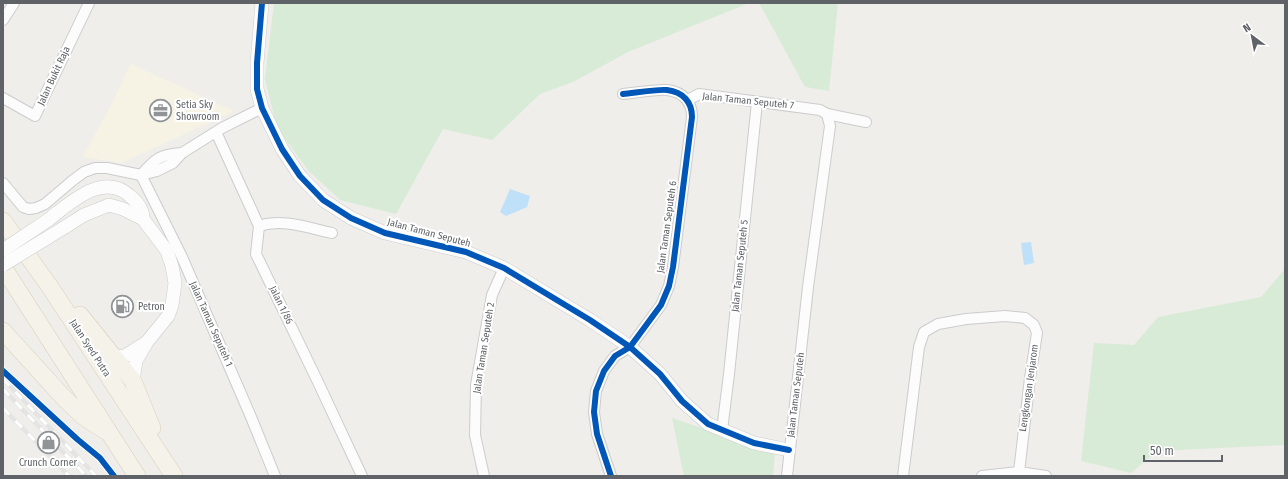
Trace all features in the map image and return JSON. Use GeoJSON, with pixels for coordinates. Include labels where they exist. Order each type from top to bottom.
{"type":"FeatureCollection","features":[{"type":"Feature","properties":{"kind":"main road","name":"Jalan Syed Putra"},"geometry":{"type":"LineString","coordinates":[[3,221],[59,300],[172,471]]}},
{"type":"Feature","properties":{"kind":"main road"},"geometry":{"type":"LineString","coordinates":[[3,266],[137,476]]}},
{"type":"Feature","properties":{"kind":"main road"},"geometry":{"type":"LineString","coordinates":[[59,300],[79,313],[133,381],[172,471]]}},
{"type":"Feature","properties":{"kind":"main road"},"geometry":{"type":"LineString","coordinates":[[3,331],[63,397],[84,417],[110,433]]}},
{"type":"Feature","properties":{"kind":"street"},"geometry":{"type":"LineString","coordinates":[[3,20],[14,3]]}},
{"type":"Feature","properties":{"kind":"street","name":"Jalan Bukit Raja"},"geometry":{"type":"LineString","coordinates":[[3,98],[35,116],[90,3]]}},
{"type":"Feature","properties":{"kind":"street","name":"Jalan Taman Seputeh"},"geometry":{"type":"LineString","coordinates":[[262,3],[257,63],[257,89],[262,108],[282,149],[300,176],[323,200],[351,218],[385,232],[466,252],[504,268],[590,320],[630,347],[660,374],[682,401],[708,424],[754,443],[789,450],[808,287],[830,126],[827,114]]}},
{"type":"Feature","properties":{"kind":"street","name":"Jalan Taman Seputeh 7"},"geometry":{"type":"LineString","coordinates":[[623,94],[667,90],[688,100],[699,94],[820,110],[827,114],[866,122]]}},
{"type":"Feature","properties":{"kind":"street","name":"Jalan Taman Seputeh 6"},"geometry":{"type":"LineString","coordinates":[[611,476],[597,434],[594,412],[596,391],[604,371],[615,356],[630,347],[661,305],[669,286],[673,267],[692,117],[692,109],[688,100]]}},
{"type":"Feature","properties":{"kind":"street","name":"Jalan Taman Seputeh 5"},"geometry":{"type":"LineString","coordinates":[[722,430],[757,102]]}},
{"type":"Feature","properties":{"kind":"street"},"geometry":{"type":"LineString","coordinates":[[3,183],[23,207],[29,210],[36,208],[45,204],[84,172],[95,168],[107,168],[141,175],[152,162],[168,153],[182,153],[216,132],[262,108]]}},
{"type":"Feature","properties":{"kind":"street"},"geometry":{"type":"LineString","coordinates":[[216,132],[259,226],[268,223],[283,222],[332,233]]}},
{"type":"Feature","properties":{"kind":"street","name":"Jalan Taman Seputeh 1"},"geometry":{"type":"LineString","coordinates":[[141,175],[182,257],[276,476]]}},
{"type":"Feature","properties":{"kind":"street"},"geometry":{"type":"LineString","coordinates":[[3,250],[90,190],[104,187],[116,188],[125,192],[143,210],[143,219]]}},
{"type":"Feature","properties":{"kind":"street"},"geometry":{"type":"LineString","coordinates":[[71,203],[84,200],[89,202],[90,208],[84,215]]}},
{"type":"Feature","properties":{"kind":"street"},"geometry":{"type":"LineString","coordinates":[[3,266],[84,215],[109,205],[123,209],[143,219],[167,251],[172,266],[175,283],[172,305],[168,316],[147,342],[136,361],[133,381]]}},
{"type":"Feature","properties":{"kind":"street","name":"Jalan 1/86"},"geometry":{"type":"LineString","coordinates":[[259,226],[256,254],[362,476]]}},
{"type":"Feature","properties":{"kind":"street","name":"Jalan Taman Seputeh 2"},"geometry":{"type":"LineString","coordinates":[[484,476],[475,435],[476,385],[492,295],[504,268]]}},
{"type":"Feature","properties":{"kind":"street","name":"Lengkongan Jenjarom"},"geometry":{"type":"LineString","coordinates":[[902,476],[919,347],[924,332],[938,324],[966,319],[1005,316],[1025,318],[1034,325],[1037,333],[1019,472]]}},
{"type":"Feature","properties":{"kind":"street"},"geometry":{"type":"LineString","coordinates":[[114,357],[125,356],[147,342]]}},
{"type":"Feature","properties":{"kind":"street"},"geometry":{"type":"LineString","coordinates":[[787,476],[789,450]]}},
{"type":"Feature","properties":{"kind":"street"},"geometry":{"type":"LineString","coordinates":[[982,476],[1019,472],[1046,476]]}},
{"type":"Feature","properties":{"kind":"shaded area"},"geometry":{"type":"Polygon","coordinates":[[[131,63],[234,111],[122,163],[83,157],[112,103],[131,63]]]}},
{"type":"Feature","properties":{"kind":"green space"},"geometry":{"type":"Polygon","coordinates":[[[274,3],[749,3],[628,52],[573,82],[540,94],[492,140],[443,129],[396,214],[340,200],[308,170],[277,128],[265,79],[274,3]]]}},
{"type":"Feature","properties":{"kind":"green space"},"geometry":{"type":"Polygon","coordinates":[[[759,3],[838,3],[829,91],[805,87],[759,3]]]}},
{"type":"Feature","properties":{"kind":"green space"},"geometry":{"type":"Polygon","coordinates":[[[1285,269],[1285,445],[1157,451],[1131,473],[1081,461],[1094,343],[1134,345],[1158,317],[1261,297],[1285,269]]]}},
{"type":"Feature","properties":{"kind":"green space"},"geometry":{"type":"Polygon","coordinates":[[[672,418],[775,453],[773,476],[684,476],[672,418]]]}},
{"type":"Feature","properties":{"kind":"water"},"geometry":{"type":"Polygon","coordinates":[[[510,189],[530,196],[527,207],[506,216],[500,212],[510,189]]]}},
{"type":"Feature","properties":{"kind":"water"},"geometry":{"type":"Polygon","coordinates":[[[1031,242],[1034,263],[1024,265],[1021,243],[1031,242]]]}},
{"type":"Feature","properties":{"kind":"railway"},"geometry":{"type":"LineString","coordinates":[[3,379],[96,476]]}},
{"type":"Feature","properties":{"kind":"railway"},"geometry":{"type":"LineString","coordinates":[[3,389],[86,476]]}},
{"type":"Feature","properties":{"kind":"railway"},"geometry":{"type":"LineString","coordinates":[[3,408],[69,476]]}},
{"type":"Feature","properties":{"kind":"cycle path"},"geometry":{"type":"LineString","coordinates":[[262,3],[257,63],[257,89],[262,108],[282,149],[300,176],[323,200],[351,218],[385,233],[466,252],[504,268],[590,320],[630,347],[660,374],[682,401],[708,424],[754,443],[789,450]]}},
{"type":"Feature","properties":{"kind":"cycle path"},"geometry":{"type":"LineString","coordinates":[[611,476],[597,434],[594,412],[596,391],[604,371],[615,356],[630,347],[661,305],[669,286],[673,267],[692,117],[692,112],[686,99],[682,95],[673,91],[657,90],[623,94]]}},
{"type":"Feature","properties":{"kind":"cycle path"},"geometry":{"type":"LineString","coordinates":[[3,371],[77,439],[100,458],[114,476]]}},
{"type":"Feature","properties":{"kind":"place","name":"Setia Sky Showroom"},"geometry":{"type":"Point","coordinates":[161,111]}},
{"type":"Feature","properties":{"kind":"place","name":"Petron"},"geometry":{"type":"Point","coordinates":[122,307]}},
{"type":"Feature","properties":{"kind":"place","name":"Crunch Corner"},"geometry":{"type":"Point","coordinates":[48,443]}}]}
